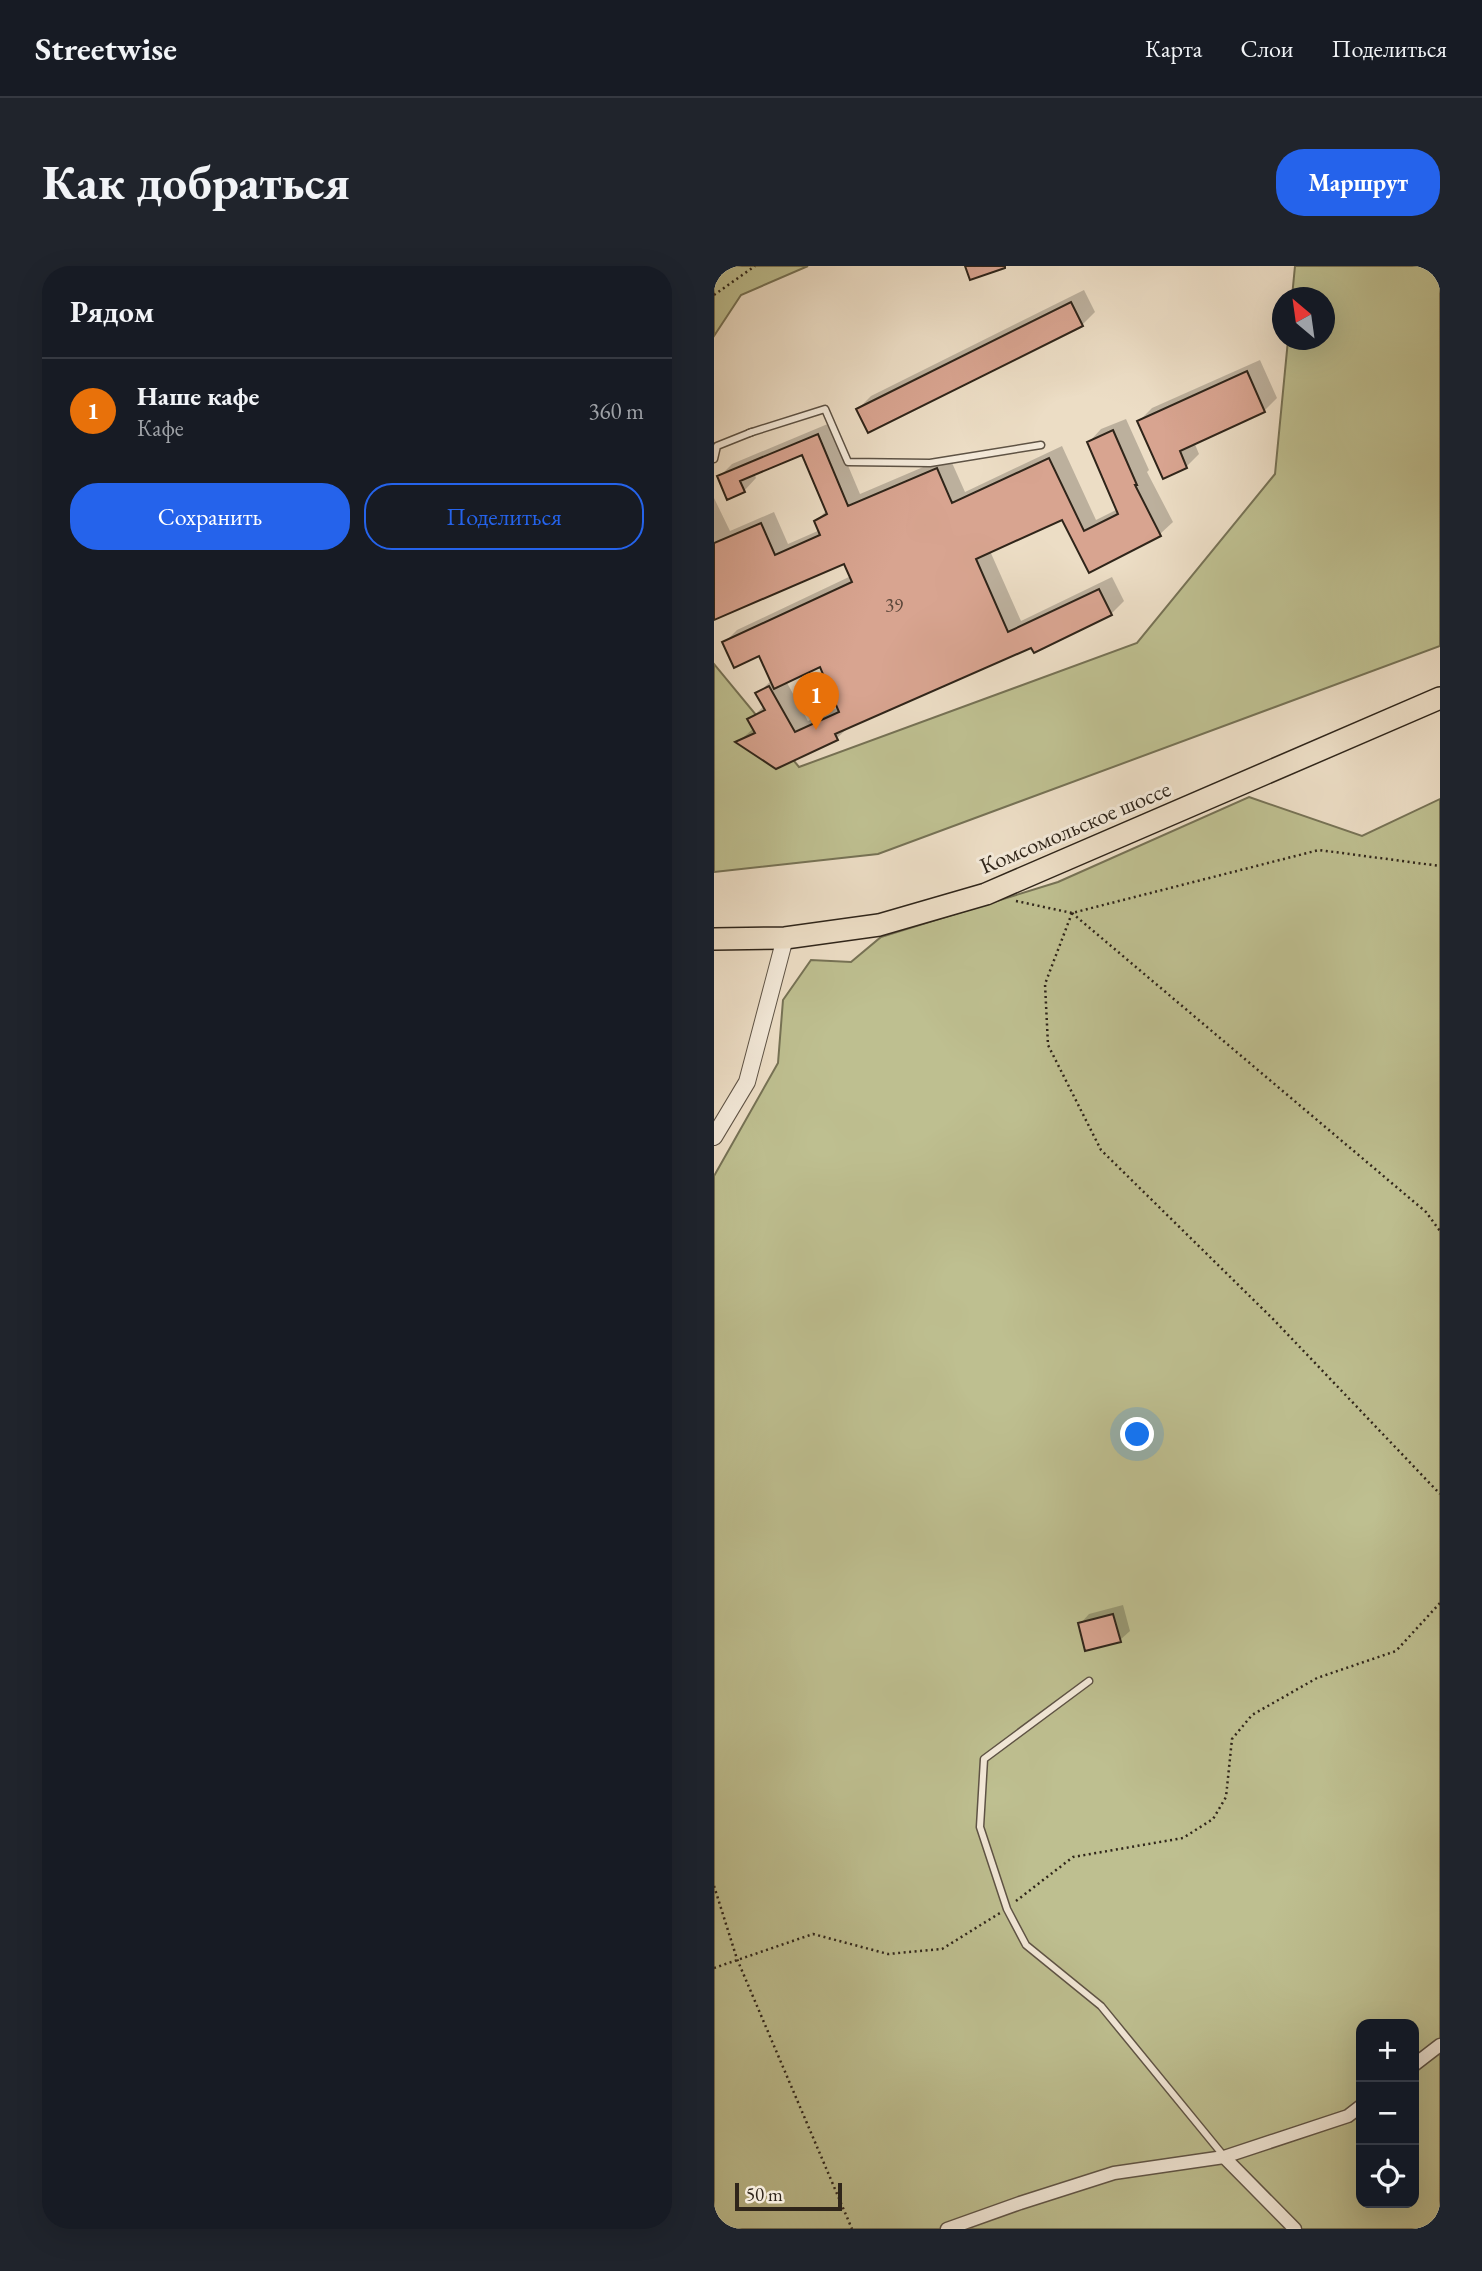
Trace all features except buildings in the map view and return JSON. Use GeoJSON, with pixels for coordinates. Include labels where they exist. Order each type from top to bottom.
{"type":"FeatureCollection","features":[{"type":"Feature","properties":{"kind":"main road","name":"Комсомольское шоссе"},"geometry":{"type":"LineString","coordinates":[[714,939],[785,938],[879,925],[986,894],[1440,698]]}},
{"type":"Feature","properties":{"kind":"street"},"geometry":{"type":"LineString","coordinates":[[714,1137],[747,1082],[785,938]]}},
{"type":"Feature","properties":{"kind":"street"},"geometry":{"type":"LineString","coordinates":[[1419,2061],[1440,2045]]}},
{"type":"Feature","properties":{"kind":"street"},"geometry":{"type":"LineString","coordinates":[[947,2229],[1114,2174],[1224,2157],[1348,2116],[1356,2110]]}},
{"type":"Feature","properties":{"kind":"street"},"geometry":{"type":"LineString","coordinates":[[1224,2157],[1295,2229]]}},
{"type":"Feature","properties":{"kind":"lane"},"geometry":{"type":"LineString","coordinates":[[749,433],[825,409],[848,462],[930,463],[1041,445]]}},
{"type":"Feature","properties":{"kind":"lane"},"geometry":{"type":"LineString","coordinates":[[714,458],[717,446],[757,430]]}},
{"type":"Feature","properties":{"kind":"lane"},"geometry":{"type":"LineString","coordinates":[[1089,1681],[984,1759],[980,1827],[1007,1909],[1026,1945],[1101,2007],[1224,2157]]}},
{"type":"Feature","properties":{"kind":"path"},"geometry":{"type":"LineString","coordinates":[[714,295],[755,266]]}},
{"type":"Feature","properties":{"kind":"path"},"geometry":{"type":"LineString","coordinates":[[986,894],[1072,913],[1319,850],[1440,866]]}},
{"type":"Feature","properties":{"kind":"path"},"geometry":{"type":"LineString","coordinates":[[1072,913],[1426,1212],[1440,1231]]}},
{"type":"Feature","properties":{"kind":"path"},"geometry":{"type":"LineString","coordinates":[[1072,913],[1045,984],[1048,1045],[1101,1150],[1274,1320],[1440,1494]]}},
{"type":"Feature","properties":{"kind":"path"},"geometry":{"type":"LineString","coordinates":[[714,1968],[813,1934],[888,1954],[942,1949],[1007,1909],[1073,1857],[1183,1838],[1213,1819],[1226,1797],[1232,1739],[1252,1715],[1317,1678],[1396,1651],[1440,1603]]}},
{"type":"Feature","properties":{"kind":"path"},"geometry":{"type":"LineString","coordinates":[[714,1886],[737,1959],[852,2229]]}},
{"type":"Feature","properties":{"kind":"green space"},"geometry":{"type":"Polygon","coordinates":[[[714,266],[808,266],[741,295],[714,336],[714,266]]]}},
{"type":"Feature","properties":{"kind":"green space"},"geometry":{"type":"Polygon","coordinates":[[[1295,266],[1440,266],[1440,646],[878,854],[714,872],[714,664],[799,767],[1137,643],[1275,474],[1287,350],[1335,350],[1335,287],[1293,287],[1295,266]]]}},
{"type":"Feature","properties":{"kind":"green space"},"geometry":{"type":"Polygon","coordinates":[[[1249,797],[1362,836],[1440,799],[1440,2229],[714,2229],[714,1176],[778,1063],[783,1000],[811,960],[851,962],[881,937],[1058,882],[1249,797]]]}},
{"type":"Feature","properties":{"kind":"place","name":"Наше кафе"},"geometry":{"type":"Point","coordinates":[816,730]}}]}
